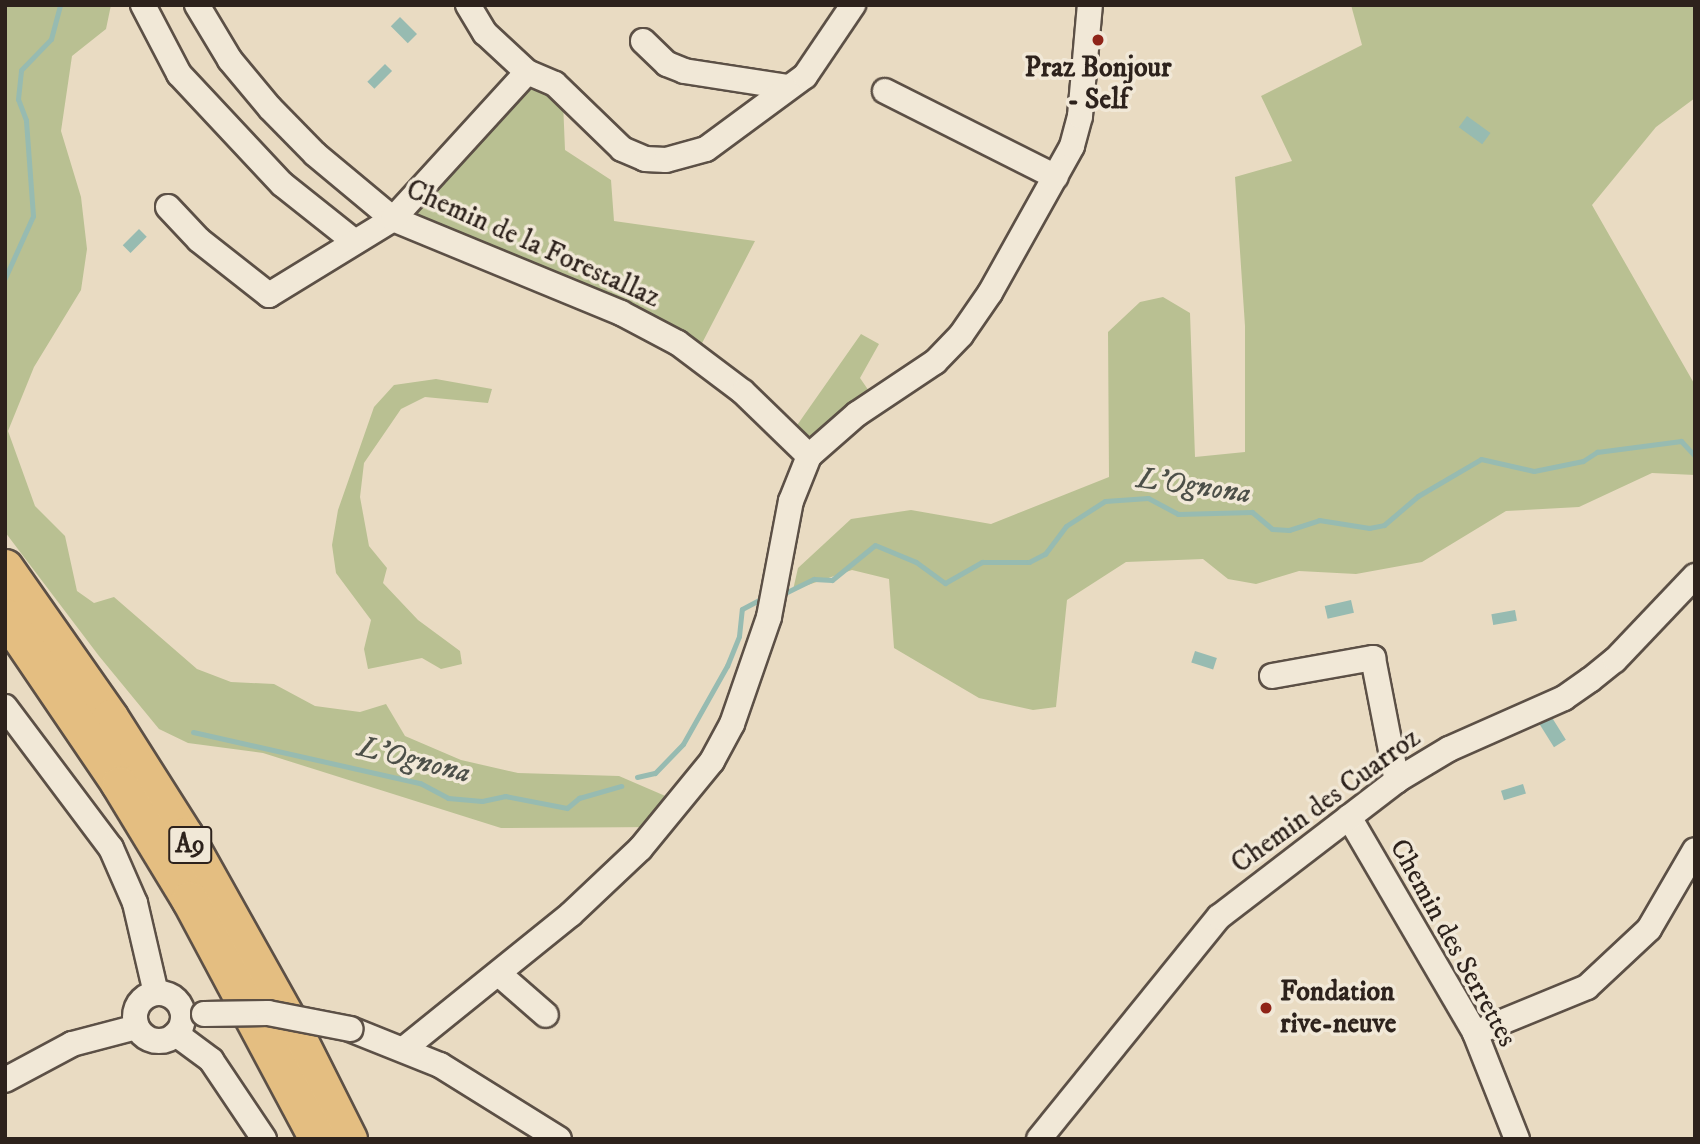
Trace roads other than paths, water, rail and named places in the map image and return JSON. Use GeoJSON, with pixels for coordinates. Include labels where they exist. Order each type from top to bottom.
{"type":"FeatureCollection","features":[{"type":"Feature","properties":{"kind":"highway","name":"A9"},"geometry":{"type":"LineString","coordinates":[[5,566],[110,717],[185,835],[299,1037],[349,1139]]}},
{"type":"Feature","properties":{"kind":"highway","name":"A9"},"geometry":{"type":"LineString","coordinates":[[5,616],[119,784],[188,899],[317,1139]]}},
{"type":"Feature","properties":{"kind":"street"},"geometry":{"type":"LineString","coordinates":[[143,5],[178,74],[282,184],[355,243]]}},
{"type":"Feature","properties":{"kind":"street","name":"Chemin de la Forestallaz"},"geometry":{"type":"LineString","coordinates":[[197,5],[230,60],[270,108],[315,154],[393,219],[621,313],[678,343],[743,392],[809,456]]}},
{"type":"Feature","properties":{"kind":"street"},"geometry":{"type":"LineString","coordinates":[[467,5],[485,33],[527,72],[555,84],[622,149],[645,159],[666,160],[706,149],[805,76],[853,5]]}},
{"type":"Feature","properties":{"kind":"street"},"geometry":{"type":"LineString","coordinates":[[405,1048],[499,974],[640,849],[723,745],[777,591],[791,501],[809,456],[857,414],[935,362],[961,335],[1072,146],[1080,116],[1090,5]]}},
{"type":"Feature","properties":{"kind":"street"},"geometry":{"type":"LineString","coordinates":[[643,41],[667,64],[684,71],[787,87]]}},
{"type":"Feature","properties":{"kind":"street"},"geometry":{"type":"LineString","coordinates":[[168,206],[199,240],[269,295],[393,219],[527,72]]}},
{"type":"Feature","properties":{"kind":"street"},"geometry":{"type":"LineString","coordinates":[[885,92],[1056,177]]}},
{"type":"Feature","properties":{"kind":"street","name":"Chemin des Cuarroz"},"geometry":{"type":"LineString","coordinates":[[1043,1138],[1219,917],[1397,780],[1449,749],[1564,698],[1590,680],[1695,576]]}},
{"type":"Feature","properties":{"kind":"street"},"geometry":{"type":"LineString","coordinates":[[1272,676],[1373,658],[1397,780]]}},
{"type":"Feature","properties":{"kind":"street"},"geometry":{"type":"LineString","coordinates":[[5,707],[111,848],[135,903],[156,993]]}},
{"type":"Feature","properties":{"kind":"street","name":"Chemin des Serrettes"},"geometry":{"type":"LineString","coordinates":[[1349,817],[1475,1033],[1517,1139]]}},
{"type":"Feature","properties":{"kind":"street"},"geometry":{"type":"LineString","coordinates":[[1475,1033],[1587,987],[1649,929],[1695,850]]}},
{"type":"Feature","properties":{"kind":"street"},"geometry":{"type":"LineString","coordinates":[[499,974],[546,1015]]}},
{"type":"Feature","properties":{"kind":"street"},"geometry":{"type":"LineString","coordinates":[[156,993],[174,999],[264,1139]]}},
{"type":"Feature","properties":{"kind":"street"},"geometry":{"type":"LineString","coordinates":[[156,993],[136,1010],[137,1027],[152,1040],[165,1041],[188,1021],[268,1013],[350,1029],[405,1048],[559,1139]]}},
{"type":"Feature","properties":{"kind":"street"},"geometry":{"type":"LineString","coordinates":[[5,1080],[72,1044],[137,1027]]}},
{"type":"Feature","properties":{"kind":"water"},"geometry":{"type":"Polygon","coordinates":[[[400,17],[417,34],[408,43],[391,26],[400,17]]]}},
{"type":"Feature","properties":{"kind":"water"},"geometry":{"type":"Polygon","coordinates":[[[385,64],[392,71],[374,89],[367,82],[385,64]]]}},
{"type":"Feature","properties":{"kind":"water"},"geometry":{"type":"Polygon","coordinates":[[[1467,116],[1490,133],[1482,144],[1459,127],[1467,116]]]}},
{"type":"Feature","properties":{"kind":"water"},"geometry":{"type":"Polygon","coordinates":[[[139,229],[147,237],[131,253],[123,245],[139,229]]]}},
{"type":"Feature","properties":{"kind":"water"},"geometry":{"type":"Polygon","coordinates":[[[1351,600],[1354,613],[1328,619],[1325,606],[1351,600]]]}},
{"type":"Feature","properties":{"kind":"water"},"geometry":{"type":"Polygon","coordinates":[[[1515,610],[1517,621],[1493,625],[1491,614],[1515,610]]]}},
{"type":"Feature","properties":{"kind":"water"},"geometry":{"type":"Polygon","coordinates":[[[1195,651],[1217,658],[1213,670],[1191,662],[1195,651]]]}},
{"type":"Feature","properties":{"kind":"water"},"geometry":{"type":"Polygon","coordinates":[[[1551,716],[1566,740],[1554,747],[1539,723],[1551,716]]]}},
{"type":"Feature","properties":{"kind":"water"},"geometry":{"type":"Polygon","coordinates":[[[1523,784],[1526,794],[1504,800],[1501,791],[1523,784]]]}},
{"type":"Feature","properties":{"kind":"waterway"},"geometry":{"type":"LineString","coordinates":[[5,278],[33,216],[26,120],[18,99],[21,70],[51,39],[60,5]]}},
{"type":"Feature","properties":{"kind":"waterway","name":"L'Ognona"},"geometry":{"type":"LineString","coordinates":[[787,592],[814,579],[832,580],[875,545],[916,562],[945,583],[982,562],[1029,562],[1045,554],[1066,526],[1105,501],[1148,498],[1178,514],[1252,512],[1272,529],[1289,530],[1319,520],[1369,528],[1384,525],[1418,496],[1481,459],[1534,471],[1583,461],[1597,452],[1681,441],[1695,456]]}},
{"type":"Feature","properties":{"kind":"waterway","name":"L'Ognona"},"geometry":{"type":"LineString","coordinates":[[637,777],[655,773],[683,744],[727,666],[739,636],[742,609],[763,598]]}},
{"type":"Feature","properties":{"kind":"waterway","name":"L'Ognona"},"geometry":{"type":"LineString","coordinates":[[193,732],[420,783],[448,798],[482,801],[505,796],[567,808],[579,798],[621,786]]}},
{"type":"Feature","properties":{"kind":"place","name":"Praz Bonjour - Self"},"geometry":{"type":"Point","coordinates":[1098,40]}},
{"type":"Feature","properties":{"kind":"place","name":"Fondation rive-neuve"},"geometry":{"type":"Point","coordinates":[1266,1008]}}]}
